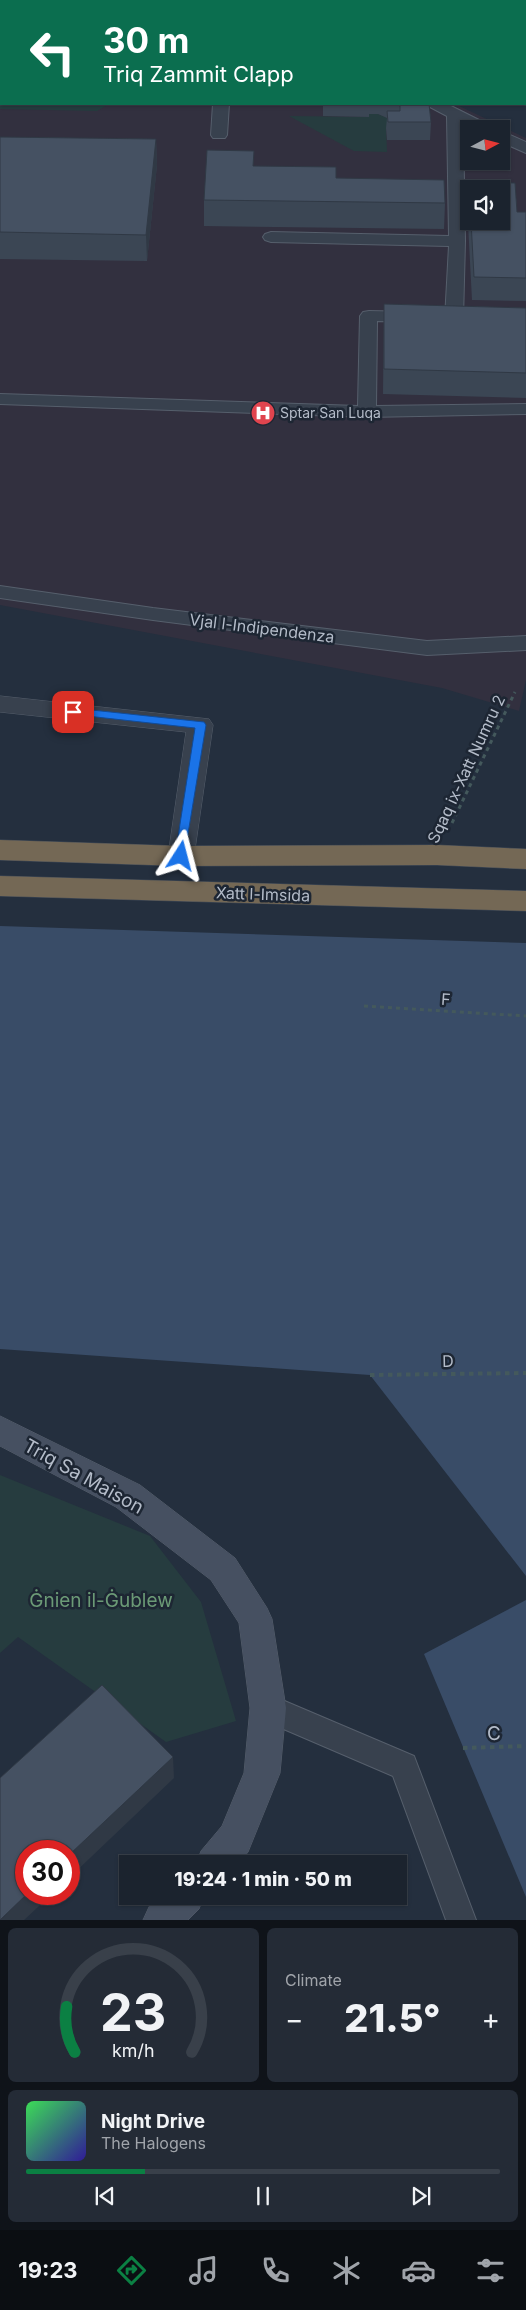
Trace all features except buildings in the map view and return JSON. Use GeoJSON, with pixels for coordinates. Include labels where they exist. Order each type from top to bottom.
{"type":"FeatureCollection","features":[{"type":"Feature","properties":{"kind":"highway"},"geometry":{"type":"LineString","coordinates":[[0,850],[181,856],[437,855],[526,859]]}},
{"type":"Feature","properties":{"kind":"highway","name":"Xatt l-Imsida"},"geometry":{"type":"LineString","coordinates":[[0,886],[526,901]]}},
{"type":"Feature","properties":{"kind":"street"},"geometry":{"type":"LineString","coordinates":[[0,704],[200,725],[181,856]]}},
{"type":"Feature","properties":{"kind":"street","name":"Triq Sa Maison"},"geometry":{"type":"LineString","coordinates":[[0,1430],[128,1496],[224,1569],[255,1619],[268,1708],[262,1773],[235,1839],[222,1855]]}},
{"type":"Feature","properties":{"kind":"street"},"geometry":{"type":"LineString","coordinates":[[162,1920],[177,1905]]}},
{"type":"Feature","properties":{"kind":"lane"},"geometry":{"type":"LineString","coordinates":[[219,135],[221,105]]}},
{"type":"Feature","properties":{"kind":"lane"},"geometry":{"type":"LineString","coordinates":[[437,105],[467,120]]}},
{"type":"Feature","properties":{"kind":"lane"},"geometry":{"type":"LineString","coordinates":[[454,114],[457,241],[454,319]]}},
{"type":"Feature","properties":{"kind":"lane"},"geometry":{"type":"LineString","coordinates":[[510,140],[526,148]]}},
{"type":"Feature","properties":{"kind":"lane"},"geometry":{"type":"LineString","coordinates":[[271,237],[457,241]]}},
{"type":"Feature","properties":{"kind":"lane"},"geometry":{"type":"LineString","coordinates":[[367,412],[369,316],[472,319]]}},
{"type":"Feature","properties":{"kind":"lane"},"geometry":{"type":"LineString","coordinates":[[0,400],[367,412],[526,409]]}},
{"type":"Feature","properties":{"kind":"lane","name":"Vjal l-Indipendenza"},"geometry":{"type":"LineString","coordinates":[[0,592],[153,614],[427,648],[526,643]]}},
{"type":"Feature","properties":{"kind":"lane"},"geometry":{"type":"LineString","coordinates":[[268,1708],[404,1766],[461,1920]]}},
{"type":"Feature","properties":{"kind":"path","name":"Sqaq ix-Xatt Numru 2"},"geometry":{"type":"LineString","coordinates":[[437,855],[515,692]]}},
{"type":"Feature","properties":{"kind":"path","name":"F"},"geometry":{"type":"LineString","coordinates":[[364,1006],[526,1016]]}},
{"type":"Feature","properties":{"kind":"path","name":"D"},"geometry":{"type":"LineString","coordinates":[[370,1375],[526,1373]]}},
{"type":"Feature","properties":{"kind":"path","name":"C"},"geometry":{"type":"LineString","coordinates":[[463,1748],[526,1746]]}},
{"type":"Feature","properties":{"kind":"shaded area","name":"Sptar San Luqa"},"geometry":{"type":"Polygon","coordinates":[[[0,105],[457,105],[488,120],[460,120],[460,170],[510,170],[510,130],[526,138],[526,680],[519,711],[442,688],[0,605],[0,105]]]}},
{"type":"Feature","properties":{"kind":"green space"},"geometry":{"type":"Polygon","coordinates":[[[0,105],[107,105],[97,111],[0,109],[0,105]]]}},
{"type":"Feature","properties":{"kind":"green space"},"geometry":{"type":"Polygon","coordinates":[[[369,114],[378,114],[399,123],[386,128],[387,152],[354,151],[289,116],[368,117],[369,114]]]}},
{"type":"Feature","properties":{"kind":"green space","name":"Ġnien il-Ġublew"},"geometry":{"type":"Polygon","coordinates":[[[0,1475],[150,1536],[201,1602],[236,1721],[166,1742],[18,1637],[0,1653],[0,1475]]]}},
{"type":"Feature","properties":{"kind":"water"},"geometry":{"type":"Polygon","coordinates":[[[0,926],[526,943],[526,1576],[370,1375],[0,1349],[0,926]]]}},
{"type":"Feature","properties":{"kind":"water"},"geometry":{"type":"Polygon","coordinates":[[[526,1600],[526,1897],[424,1654],[526,1600]]]}},
{"type":"Feature","properties":{"kind":"place","name":"Sptar San Luqa"},"geometry":{"type":"Point","coordinates":[263,413]}},
{"type":"Feature","properties":{"kind":"route"},"geometry":{"type":"LineString","coordinates":[[73,712],[200,725],[181,856]]}}]}
